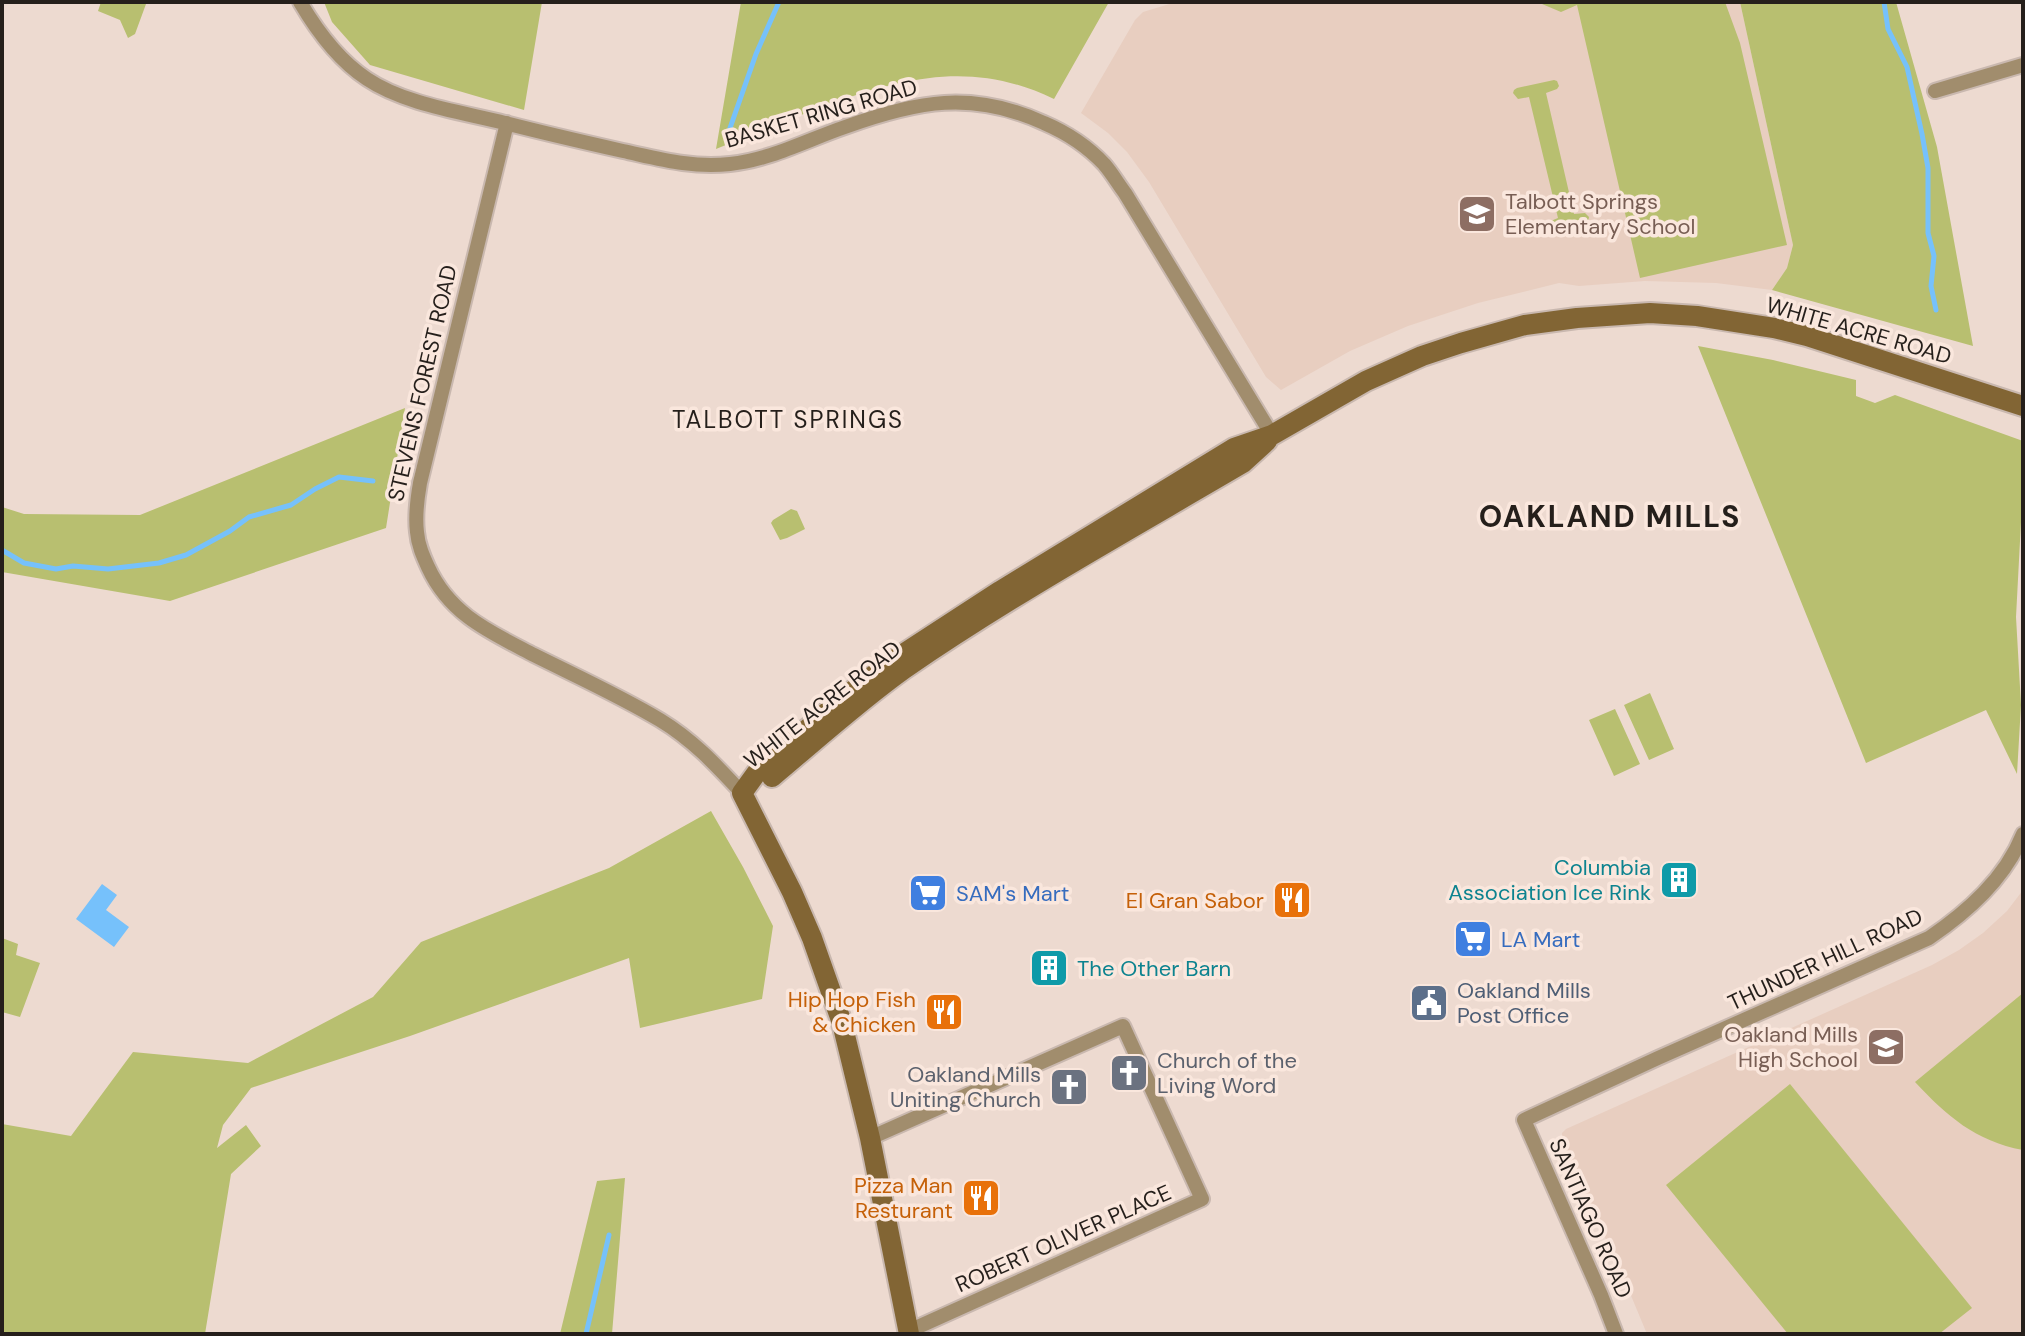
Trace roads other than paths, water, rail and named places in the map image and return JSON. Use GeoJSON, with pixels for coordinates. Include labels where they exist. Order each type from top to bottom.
{"type":"FeatureCollection","features":[{"type":"Feature","properties":{"kind":"street"},"geometry":{"type":"LineString","coordinates":[[300,2],[326,41],[345,62],[367,79],[388,91],[507,123]]}},
{"type":"Feature","properties":{"kind":"street"},"geometry":{"type":"LineString","coordinates":[[1935,91],[2023,65]]}},
{"type":"Feature","properties":{"kind":"street","name":"BASKET RING ROAD"},"geometry":{"type":"LineString","coordinates":[[507,123],[706,167],[764,157],[915,106],[959,102],[1020,112],[1057,128],[1102,162],[1125,193],[1272,435]]}},
{"type":"Feature","properties":{"kind":"street","name":"STEVENS FOREST ROAD"},"geometry":{"type":"LineString","coordinates":[[507,123],[420,483],[416,520],[420,549],[437,585],[462,612],[499,637],[686,736],[742,793],[792,892],[829,982],[842,1023],[870,1138],[909,1333]]}},
{"type":"Feature","properties":{"kind":"street","name":"WHITE ACRE ROAD"},"geometry":{"type":"LineString","coordinates":[[742,793],[768,780],[856,707],[928,654],[1243,463],[1272,435],[1366,381],[1422,356],[1461,343],[1525,325],[1577,318],[1650,313],[1697,316],[1774,328],[1879,358],[2023,406]]}},
{"type":"Feature","properties":{"kind":"street","name":"THUNDER HILL ROAD"},"geometry":{"type":"LineString","coordinates":[[1524,1120],[1929,938],[1957,919],[1983,895],[2023,834]]}},
{"type":"Feature","properties":{"kind":"street","name":"ROBERT OLIVER PLACE"},"geometry":{"type":"LineString","coordinates":[[870,1138],[1123,1026],[1202,1199],[909,1333]]}},
{"type":"Feature","properties":{"kind":"street","name":"SANTIAGO ROAD"},"geometry":{"type":"LineString","coordinates":[[1524,1120],[1616,1334]]}},
{"type":"Feature","properties":{"kind":"water"},"geometry":{"type":"Polygon","coordinates":[[[102,884],[117,895],[106,910],[129,927],[114,947],[76,919],[102,884]]]}},
{"type":"Feature","properties":{"kind":"waterway"},"geometry":{"type":"LineString","coordinates":[[730,128],[756,54],[779,2]]}},
{"type":"Feature","properties":{"kind":"waterway"},"geometry":{"type":"LineString","coordinates":[[1884,2],[1888,29],[1907,67],[1928,168],[1928,233],[1934,256],[1931,286],[1936,310]]}},
{"type":"Feature","properties":{"kind":"waterway"},"geometry":{"type":"LineString","coordinates":[[2,550],[24,563],[56,569],[73,566],[108,569],[159,563],[186,555],[249,517],[291,505],[339,477],[373,481]]}},
{"type":"Feature","properties":{"kind":"waterway"},"geometry":{"type":"LineString","coordinates":[[586,1334],[609,1235]]}},
{"type":"Feature","properties":{"kind":"place","name":"Talbott Springs Elementary School"},"geometry":{"type":"Point","coordinates":[1477,214]}},
{"type":"Feature","properties":{"kind":"place","name":"Columbia Association Ice Rink"},"geometry":{"type":"Point","coordinates":[1679,880]}},
{"type":"Feature","properties":{"kind":"place","name":"SAM's Mart"},"geometry":{"type":"Point","coordinates":[928,893]}},
{"type":"Feature","properties":{"kind":"place","name":"El Gran Sabor"},"geometry":{"type":"Point","coordinates":[1292,900]}},
{"type":"Feature","properties":{"kind":"place","name":"LA Mart"},"geometry":{"type":"Point","coordinates":[1473,939]}},
{"type":"Feature","properties":{"kind":"place","name":"The Other Barn"},"geometry":{"type":"Point","coordinates":[1049,968]}},
{"type":"Feature","properties":{"kind":"place","name":"Oakland Mills Post Office"},"geometry":{"type":"Point","coordinates":[1429,1003]}},
{"type":"Feature","properties":{"kind":"place","name":"Hip Hop Fish & Chicken"},"geometry":{"type":"Point","coordinates":[944,1012]}},
{"type":"Feature","properties":{"kind":"place","name":"Oakland Mills High School"},"geometry":{"type":"Point","coordinates":[1886,1047]}},
{"type":"Feature","properties":{"kind":"place","name":"Church of the Living Word"},"geometry":{"type":"Point","coordinates":[1129,1073]}},
{"type":"Feature","properties":{"kind":"place","name":"Oakland Mills Uniting Church"},"geometry":{"type":"Point","coordinates":[1069,1087]}},
{"type":"Feature","properties":{"kind":"place","name":"Pizza Man Resturant"},"geometry":{"type":"Point","coordinates":[981,1198]}},
{"type":"Feature","properties":{"kind":"district","name":"TALBOTT SPRINGS"},"geometry":{"type":"Point","coordinates":[788,420]}},
{"type":"Feature","properties":{"kind":"district","name":"OAKLAND MILLS"},"geometry":{"type":"Point","coordinates":[1610,517]}}]}
